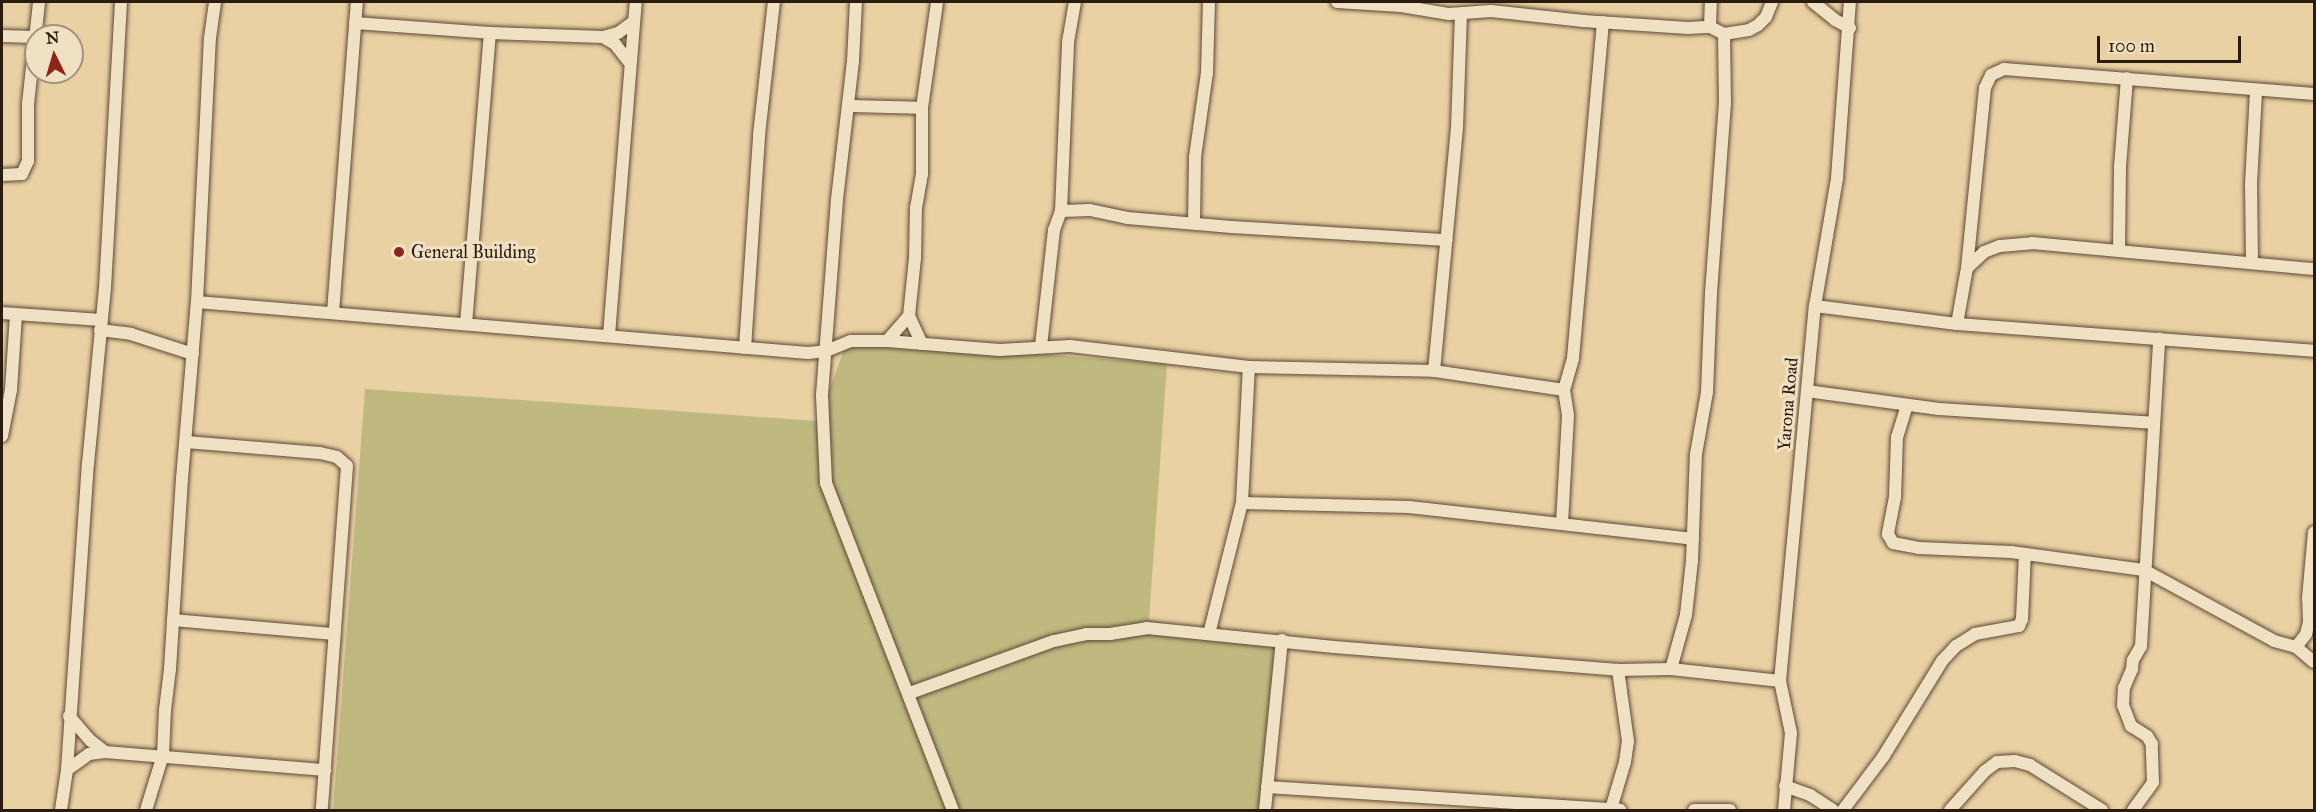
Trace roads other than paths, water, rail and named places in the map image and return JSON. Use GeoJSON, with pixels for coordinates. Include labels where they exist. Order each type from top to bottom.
{"type":"FeatureCollection","features":[{"type":"Feature","properties":{"kind":"street"},"geometry":{"type":"LineString","coordinates":[[35,24],[39,2]]}},
{"type":"Feature","properties":{"kind":"street"},"geometry":{"type":"LineString","coordinates":[[61,810],[67,770],[121,2]]}},
{"type":"Feature","properties":{"kind":"street"},"geometry":{"type":"LineString","coordinates":[[146,810],[163,755],[197,302],[210,38],[215,2]]}},
{"type":"Feature","properties":{"kind":"street"},"geometry":{"type":"LineString","coordinates":[[333,312],[357,2]]}},
{"type":"Feature","properties":{"kind":"street"},"geometry":{"type":"LineString","coordinates":[[609,335],[636,2]]}},
{"type":"Feature","properties":{"kind":"street"},"geometry":{"type":"LineString","coordinates":[[745,348],[759,135],[774,2]]}},
{"type":"Feature","properties":{"kind":"street"},"geometry":{"type":"LineString","coordinates":[[856,2],[822,395],[826,483],[910,693],[953,810]]}},
{"type":"Feature","properties":{"kind":"street"},"geometry":{"type":"LineString","coordinates":[[922,344],[909,316],[915,258],[916,208],[922,174],[922,108],[937,2]]}},
{"type":"Feature","properties":{"kind":"street"},"geometry":{"type":"LineString","coordinates":[[1041,346],[1054,230],[1061,211],[1067,51],[1075,2]]}},
{"type":"Feature","properties":{"kind":"street"},"geometry":{"type":"LineString","coordinates":[[1194,223],[1195,157],[1206,73],[1209,2]]}},
{"type":"Feature","properties":{"kind":"street"},"geometry":{"type":"LineString","coordinates":[[1337,2],[1461,14],[1491,11],[1603,22],[1710,27],[1724,34],[1749,30],[1758,25],[1766,17],[1772,2]]}},
{"type":"Feature","properties":{"kind":"street"},"geometry":{"type":"LineString","coordinates":[[1710,27],[1711,2]]}},
{"type":"Feature","properties":{"kind":"street"},"geometry":{"type":"LineString","coordinates":[[1813,2],[1835,20],[1850,28]]}},
{"type":"Feature","properties":{"kind":"street","name":"Yarona Road"},"geometry":{"type":"LineString","coordinates":[[1784,810],[1791,734],[1780,681],[1815,306],[1837,178],[1850,28],[1850,2]]}},
{"type":"Feature","properties":{"kind":"street"},"geometry":{"type":"LineString","coordinates":[[1434,371],[1457,128],[1461,14]]}},
{"type":"Feature","properties":{"kind":"street"},"geometry":{"type":"LineString","coordinates":[[355,23],[490,33],[603,37],[618,33],[633,22]]}},
{"type":"Feature","properties":{"kind":"street"},"geometry":{"type":"LineString","coordinates":[[1562,523],[1568,415],[1564,390],[1573,358],[1603,22]]}},
{"type":"Feature","properties":{"kind":"street"},"geometry":{"type":"LineString","coordinates":[[466,324],[490,33]]}},
{"type":"Feature","properties":{"kind":"street"},"geometry":{"type":"LineString","coordinates":[[1671,669],[1686,615],[1693,539],[1696,454],[1707,392],[1711,293],[1725,104],[1724,34]]}},
{"type":"Feature","properties":{"kind":"street"},"geometry":{"type":"LineString","coordinates":[[2,36],[24,37]]}},
{"type":"Feature","properties":{"kind":"street"},"geometry":{"type":"LineString","coordinates":[[603,37],[615,44],[630,63]]}},
{"type":"Feature","properties":{"kind":"street"},"geometry":{"type":"LineString","coordinates":[[1957,324],[1967,268],[1985,88],[1991,75],[2004,69],[2314,94]]}},
{"type":"Feature","properties":{"kind":"street"},"geometry":{"type":"LineString","coordinates":[[2119,250],[2120,167],[2127,78]]}},
{"type":"Feature","properties":{"kind":"street"},"geometry":{"type":"LineString","coordinates":[[2,175],[22,174],[28,161],[29,84]]}},
{"type":"Feature","properties":{"kind":"street"},"geometry":{"type":"LineString","coordinates":[[2252,262],[2250,193],[2256,91]]}},
{"type":"Feature","properties":{"kind":"street"},"geometry":{"type":"LineString","coordinates":[[848,106],[922,108]]}},
{"type":"Feature","properties":{"kind":"street"},"geometry":{"type":"LineString","coordinates":[[1061,211],[1090,210],[1127,218],[1298,232],[1447,240]]}},
{"type":"Feature","properties":{"kind":"street"},"geometry":{"type":"LineString","coordinates":[[1967,268],[1984,252],[2000,246],[2032,243],[2314,269]]}},
{"type":"Feature","properties":{"kind":"street"},"geometry":{"type":"LineString","coordinates":[[197,302],[808,353],[826,351],[851,341],[887,341],[1000,350],[1070,346],[1249,367],[1434,371],[1564,390]]}},
{"type":"Feature","properties":{"kind":"street"},"geometry":{"type":"LineString","coordinates":[[1815,306],[1957,324],[2314,351]]}},
{"type":"Feature","properties":{"kind":"street"},"geometry":{"type":"LineString","coordinates":[[2,313],[100,325],[193,354]]}},
{"type":"Feature","properties":{"kind":"street"},"geometry":{"type":"LineString","coordinates":[[2,436],[10,390],[16,315]]}},
{"type":"Feature","properties":{"kind":"street"},"geometry":{"type":"LineString","coordinates":[[887,341],[909,316]]}},
{"type":"Feature","properties":{"kind":"street"},"geometry":{"type":"LineString","coordinates":[[2133,810],[2153,782],[2152,744],[2148,736],[2131,726],[2123,705],[2124,688],[2132,669],[2133,660],[2141,646],[2159,339]]}},
{"type":"Feature","properties":{"kind":"street"},"geometry":{"type":"LineString","coordinates":[[1209,634],[1242,503],[1249,367]]}},
{"type":"Feature","properties":{"kind":"street"},"geometry":{"type":"LineString","coordinates":[[1807,391],[1907,405],[2153,423]]}},
{"type":"Feature","properties":{"kind":"street"},"geometry":{"type":"LineString","coordinates":[[1907,405],[1897,437],[1895,497],[1888,534],[1893,543],[1919,548],[2025,554],[2144,570],[2274,641],[2296,647],[2314,662]]}},
{"type":"Feature","properties":{"kind":"street"},"geometry":{"type":"LineString","coordinates":[[186,442],[320,453],[338,458],[347,466],[322,810]]}},
{"type":"Feature","properties":{"kind":"street"},"geometry":{"type":"LineString","coordinates":[[1242,503],[1408,507],[1693,539]]}},
{"type":"Feature","properties":{"kind":"street"},"geometry":{"type":"LineString","coordinates":[[2296,647],[2306,634],[2309,622],[2308,598],[2314,532]]}},
{"type":"Feature","properties":{"kind":"street"},"geometry":{"type":"LineString","coordinates":[[1843,810],[1883,757],[1942,661],[1956,646],[1975,634],[2019,626],[2022,619],[2025,554]]}},
{"type":"Feature","properties":{"kind":"street"},"geometry":{"type":"LineString","coordinates":[[173,621],[334,634]]}},
{"type":"Feature","properties":{"kind":"street"},"geometry":{"type":"LineString","coordinates":[[910,693],[1054,641],[1086,634],[1110,634],[1147,628],[1334,647],[1618,670],[1671,669],[1780,681]]}},
{"type":"Feature","properties":{"kind":"street"},"geometry":{"type":"LineString","coordinates":[[1264,810],[1282,640]]}},
{"type":"Feature","properties":{"kind":"street"},"geometry":{"type":"LineString","coordinates":[[1267,788],[1616,810],[1628,741],[1618,670]]}},
{"type":"Feature","properties":{"kind":"street"},"geometry":{"type":"LineString","coordinates":[[69,716],[91,741],[105,752]]}},
{"type":"Feature","properties":{"kind":"street"},"geometry":{"type":"LineString","coordinates":[[67,770],[89,754],[105,752],[325,770]]}},
{"type":"Feature","properties":{"kind":"street"},"geometry":{"type":"LineString","coordinates":[[1950,810],[1985,771],[1997,762],[2030,765],[2102,810]]}},
{"type":"Feature","properties":{"kind":"street"},"geometry":{"type":"LineString","coordinates":[[1785,786],[1809,795],[1833,810]]}},
{"type":"Feature","properties":{"kind":"street"},"geometry":{"type":"LineString","coordinates":[[1694,810],[1730,810]]}},
{"type":"Feature","properties":{"kind":"place","name":"General Building"},"geometry":{"type":"Point","coordinates":[399,252]}}]}
